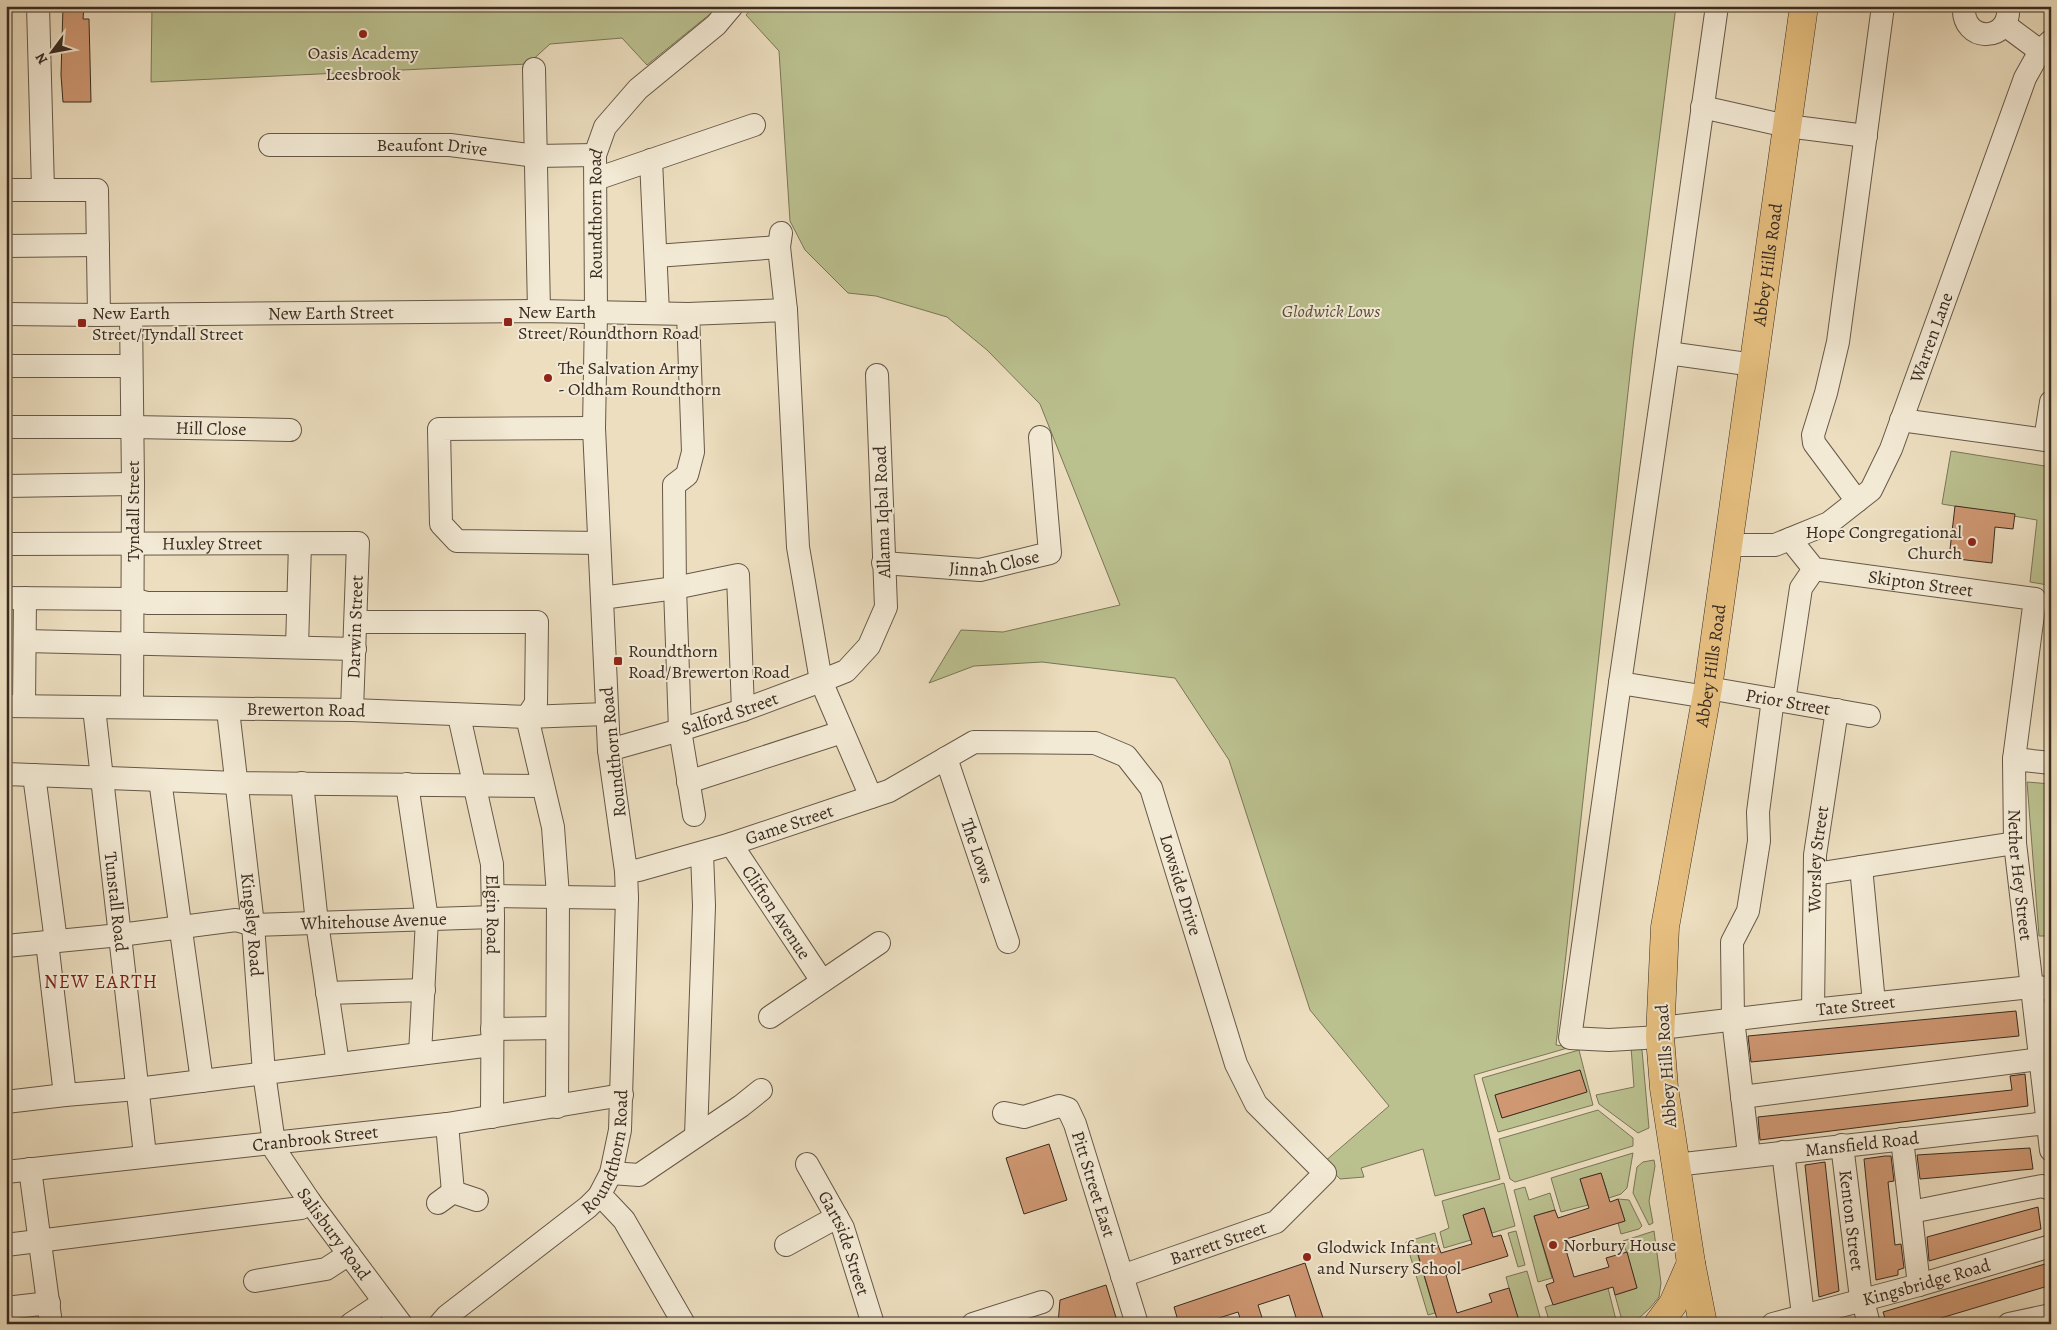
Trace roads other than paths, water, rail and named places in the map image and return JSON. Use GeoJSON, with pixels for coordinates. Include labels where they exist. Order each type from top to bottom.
{"type":"FeatureCollection","features":[{"type":"Feature","properties":{"kind":"main road","name":"Abbey Hills Road"},"geometry":{"type":"LineString","coordinates":[[1703,1324],[1691,1263],[1664,1088],[1660,1033],[1665,927],[1708,692],[1730,546],[1804,6]]}},
{"type":"Feature","properties":{"kind":"main road"},"geometry":{"type":"LineString","coordinates":[[1658,1324],[1676,1298],[1691,1263]]}},
{"type":"Feature","properties":{"kind":"street"},"geometry":{"type":"LineString","coordinates":[[38,6],[43,189]]}},
{"type":"Feature","properties":{"kind":"street","name":"Roundthorn Road"},"geometry":{"type":"LineString","coordinates":[[440,1324],[447,1316],[588,1207],[599,1196],[611,1173],[620,1130],[627,898],[626,871],[609,750],[606,714],[594,428],[596,313],[595,155],[606,127],[638,89],[716,25],[732,6]]}},
{"type":"Feature","properties":{"kind":"street"},"geometry":{"type":"LineString","coordinates":[[1620,683],[1717,6]]}},
{"type":"Feature","properties":{"kind":"street"},"geometry":{"type":"LineString","coordinates":[[1857,501],[1814,443],[1813,435],[1826,393],[1838,342],[1883,6]]}},
{"type":"Feature","properties":{"kind":"street"},"geometry":{"type":"LineString","coordinates":[[1964,6],[1965,20],[1974,32],[1990,35],[1997,32],[2006,16],[2045,46]]}},
{"type":"Feature","properties":{"kind":"street","name":"Warren Lane"},"geometry":{"type":"LineString","coordinates":[[1730,546],[1775,545],[1790,539],[1829,523],[1870,490],[1891,449],[1902,420],[2025,78],[2045,46]]}},
{"type":"Feature","properties":{"kind":"street"},"geometry":{"type":"LineString","coordinates":[[534,69],[539,310]]}},
{"type":"Feature","properties":{"kind":"street"},"geometry":{"type":"LineString","coordinates":[[1702,107],[1788,126],[1866,136]]}},
{"type":"Feature","properties":{"kind":"street"},"geometry":{"type":"LineString","coordinates":[[596,179],[754,126]]}},
{"type":"Feature","properties":{"kind":"street","name":"Beaufont Drive"},"geometry":{"type":"LineString","coordinates":[[270,145],[450,145],[536,156],[595,155]]}},
{"type":"Feature","properties":{"kind":"street"},"geometry":{"type":"LineString","coordinates":[[650,160],[658,313]]}},
{"type":"Feature","properties":{"kind":"street"},"geometry":{"type":"LineString","coordinates":[[6,190],[97,190],[99,315]]}},
{"type":"Feature","properties":{"kind":"street"},"geometry":{"type":"LineString","coordinates":[[656,256],[780,240],[786,310],[798,547],[821,681],[872,797]]}},
{"type":"Feature","properties":{"kind":"street"},"geometry":{"type":"LineString","coordinates":[[6,246],[98,245]]}},
{"type":"Feature","properties":{"kind":"street","name":"New Earth Street"},"geometry":{"type":"LineString","coordinates":[[6,314],[99,315],[539,310],[688,314],[786,310]]}},
{"type":"Feature","properties":{"kind":"street","name":"Tyndall Street"},"geometry":{"type":"LineString","coordinates":[[131,314],[133,484],[132,708]]}},
{"type":"Feature","properties":{"kind":"street"},"geometry":{"type":"LineString","coordinates":[[688,314],[693,452],[687,475],[674,485],[675,588],[680,730],[694,815]]}},
{"type":"Feature","properties":{"kind":"street"},"geometry":{"type":"LineString","coordinates":[[1668,353],[1754,365]]}},
{"type":"Feature","properties":{"kind":"street"},"geometry":{"type":"LineString","coordinates":[[6,366],[131,366]]}},
{"type":"Feature","properties":{"kind":"street","name":"Allama Iqbal Road"},"geometry":{"type":"LineString","coordinates":[[869,646],[886,606],[877,375]]}},
{"type":"Feature","properties":{"kind":"street"},"geometry":{"type":"LineString","coordinates":[[1902,420],[2045,440],[2051,402]]}},
{"type":"Feature","properties":{"kind":"street","name":"Hill Close"},"geometry":{"type":"LineString","coordinates":[[6,427],[290,430]]}},
{"type":"Feature","properties":{"kind":"street"},"geometry":{"type":"LineString","coordinates":[[594,428],[439,429],[441,524],[457,540],[599,544]]}},
{"type":"Feature","properties":{"kind":"street","name":"Jinnah Close"},"geometry":{"type":"LineString","coordinates":[[883,563],[980,570],[1050,553],[1040,437]]}},
{"type":"Feature","properties":{"kind":"street"},"geometry":{"type":"LineString","coordinates":[[6,486],[133,484]]}},
{"type":"Feature","properties":{"kind":"street"},"geometry":{"type":"LineString","coordinates":[[1749,1155],[1733,1019],[1732,942],[1748,911],[1759,841],[1758,812],[1778,700],[1801,588],[1814,570],[1790,539]]}},
{"type":"Feature","properties":{"kind":"street","name":"Huxley Street"},"geometry":{"type":"LineString","coordinates":[[6,544],[358,543]]}},
{"type":"Feature","properties":{"kind":"street","name":"Darwin Street"},"geometry":{"type":"LineString","coordinates":[[352,710],[358,543]]}},
{"type":"Feature","properties":{"kind":"street"},"geometry":{"type":"LineString","coordinates":[[296,647],[300,544]]}},
{"type":"Feature","properties":{"kind":"street","name":"Skipton Street"},"geometry":{"type":"LineString","coordinates":[[1814,570],[2005,585],[2035,599]]}},
{"type":"Feature","properties":{"kind":"street"},"geometry":{"type":"LineString","coordinates":[[602,598],[675,588],[738,575],[743,710]]}},
{"type":"Feature","properties":{"kind":"street"},"geometry":{"type":"LineString","coordinates":[[15,706],[25,641],[15,598],[132,599],[147,603],[297,604]]}},
{"type":"Feature","properties":{"kind":"street","name":"Nether Hey Street"},"geometry":{"type":"LineString","coordinates":[[2035,599],[2014,759],[2015,843],[2041,988],[2040,1059],[2051,1150]]}},
{"type":"Feature","properties":{"kind":"street"},"geometry":{"type":"LineString","coordinates":[[356,622],[537,622],[536,703],[527,717],[553,827],[558,896],[557,1107]]}},
{"type":"Feature","properties":{"kind":"street"},"geometry":{"type":"LineString","coordinates":[[25,641],[354,649]]}},
{"type":"Feature","properties":{"kind":"street","name":"Salford Street"},"geometry":{"type":"LineString","coordinates":[[609,750],[743,710],[846,671],[869,646]]}},
{"type":"Feature","properties":{"kind":"street","name":"Prior Street"},"geometry":{"type":"LineString","coordinates":[[1620,683],[1778,700],[1869,716]]}},
{"type":"Feature","properties":{"kind":"street","name":"Tate Street"},"geometry":{"type":"LineString","coordinates":[[1620,683],[1570,1038],[1609,1040],[1660,1033],[1733,1019],[1874,1003],[2041,988]]}},
{"type":"Feature","properties":{"kind":"street","name":"Brewerton Road"},"geometry":{"type":"LineString","coordinates":[[15,706],[352,710],[459,716],[527,717],[606,714]]}},
{"type":"Feature","properties":{"kind":"street","name":"Tunstall Road"},"geometry":{"type":"LineString","coordinates":[[94,708],[145,1155]]}},
{"type":"Feature","properties":{"kind":"street","name":"Kingsley Road"},"geometry":{"type":"LineString","coordinates":[[228,710],[253,925],[264,1073],[274,1141]]}},
{"type":"Feature","properties":{"kind":"street","name":"Worsley Street"},"geometry":{"type":"LineString","coordinates":[[1813,1010],[1815,855],[1837,710]]}},
{"type":"Feature","properties":{"kind":"street","name":"Elgin Road"},"geometry":{"type":"LineString","coordinates":[[459,716],[492,864],[492,1117]]}},
{"type":"Feature","properties":{"kind":"street"},"geometry":{"type":"LineString","coordinates":[[688,782],[842,732]]}},
{"type":"Feature","properties":{"kind":"street","name":"Lowside Drive"},"geometry":{"type":"LineString","coordinates":[[946,758],[974,742],[992,741],[1096,742],[1126,756],[1151,788],[1236,1064],[1256,1104],[1325,1173]]}},
{"type":"Feature","properties":{"kind":"street","name":"Game Street"},"geometry":{"type":"LineString","coordinates":[[626,871],[639,870],[702,853],[889,791],[946,758]]}},
{"type":"Feature","properties":{"kind":"street","name":"The Lows"},"geometry":{"type":"LineString","coordinates":[[946,758],[1008,942]]}},
{"type":"Feature","properties":{"kind":"street"},"geometry":{"type":"LineString","coordinates":[[2014,759],[2051,763]]}},
{"type":"Feature","properties":{"kind":"street"},"geometry":{"type":"LineString","coordinates":[[6,774],[237,783],[542,786]]}},
{"type":"Feature","properties":{"kind":"street"},"geometry":{"type":"LineString","coordinates":[[34,775],[65,1095]]}},
{"type":"Feature","properties":{"kind":"street"},"geometry":{"type":"LineString","coordinates":[[160,780],[202,1081]]}},
{"type":"Feature","properties":{"kind":"street"},"geometry":{"type":"LineString","coordinates":[[302,784],[317,923],[338,1064]]}},
{"type":"Feature","properties":{"kind":"street"},"geometry":{"type":"LineString","coordinates":[[407,784],[427,919],[420,1054]]}},
{"type":"Feature","properties":{"kind":"street"},"geometry":{"type":"LineString","coordinates":[[1815,874],[2015,843]]}},
{"type":"Feature","properties":{"kind":"street","name":"Clifton Avenue"},"geometry":{"type":"LineString","coordinates":[[731,844],[822,981]]}},
{"type":"Feature","properties":{"kind":"street"},"geometry":{"type":"LineString","coordinates":[[696,1136],[704,906],[702,853]]}},
{"type":"Feature","properties":{"kind":"street"},"geometry":{"type":"LineString","coordinates":[[1861,867],[1874,1003]]}},
{"type":"Feature","properties":{"kind":"street","name":"Whitehouse Avenue"},"geometry":{"type":"LineString","coordinates":[[6,946],[120,935],[236,920],[253,925],[427,919],[558,896],[627,898]]}},
{"type":"Feature","properties":{"kind":"street"},"geometry":{"type":"LineString","coordinates":[[770,1016],[879,943]]}},
{"type":"Feature","properties":{"kind":"street"},"geometry":{"type":"LineString","coordinates":[[328,993],[424,990]]}},
{"type":"Feature","properties":{"kind":"street"},"geometry":{"type":"LineString","coordinates":[[6,1102],[138,1089],[420,1054],[492,1037],[557,1028]]}},
{"type":"Feature","properties":{"kind":"street"},"geometry":{"type":"LineString","coordinates":[[1742,1097],[2040,1059]]}},
{"type":"Feature","properties":{"kind":"street"},"geometry":{"type":"LineString","coordinates":[[611,1173],[639,1176],[741,1106],[761,1090]]}},
{"type":"Feature","properties":{"kind":"street","name":"Cranbrook Street"},"geometry":{"type":"LineString","coordinates":[[6,1172],[145,1155],[447,1124],[622,1095]]}},
{"type":"Feature","properties":{"kind":"street","name":"Pitt Street East"},"geometry":{"type":"LineString","coordinates":[[1004,1113],[1024,1117],[1059,1106],[1068,1109],[1075,1124],[1138,1324]]}},
{"type":"Feature","properties":{"kind":"street","name":"Mansfield Road"},"geometry":{"type":"LineString","coordinates":[[1675,1164],[2047,1123]]}},
{"type":"Feature","properties":{"kind":"street"},"geometry":{"type":"LineString","coordinates":[[447,1124],[446,1198],[478,1200]]}},
{"type":"Feature","properties":{"kind":"street"},"geometry":{"type":"LineString","coordinates":[[1902,1140],[1920,1285]]}},
{"type":"Feature","properties":{"kind":"street","name":"Salisbury Road"},"geometry":{"type":"LineString","coordinates":[[274,1141],[275,1150],[310,1202],[401,1324]]}},
{"type":"Feature","properties":{"kind":"street","name":"Kenton Street"},"geometry":{"type":"LineString","coordinates":[[1842,1146],[1862,1300],[1869,1324]]}},
{"type":"Feature","properties":{"kind":"street"},"geometry":{"type":"LineString","coordinates":[[1783,1152],[1803,1315]]}},
{"type":"Feature","properties":{"kind":"street","name":"Gartside Street"},"geometry":{"type":"LineString","coordinates":[[807,1164],[842,1228],[873,1324]]}},
{"type":"Feature","properties":{"kind":"street"},"geometry":{"type":"LineString","coordinates":[[6,1308],[50,1313],[30,1169]]}},
{"type":"Feature","properties":{"kind":"street","name":"Barrett Street"},"geometry":{"type":"LineString","coordinates":[[1122,1276],[1276,1222],[1325,1173]]}},
{"type":"Feature","properties":{"kind":"street"},"geometry":{"type":"LineString","coordinates":[[1911,1212],[2042,1186],[2051,1189]]}},
{"type":"Feature","properties":{"kind":"street"},"geometry":{"type":"LineString","coordinates":[[599,1196],[624,1220],[684,1324]]}},
{"type":"Feature","properties":{"kind":"street"},"geometry":{"type":"LineString","coordinates":[[6,1245],[301,1208],[310,1202]]}},
{"type":"Feature","properties":{"kind":"street"},"geometry":{"type":"LineString","coordinates":[[786,1245],[836,1217]]}},
{"type":"Feature","properties":{"kind":"street","name":"Kingsbridge Road"},"geometry":{"type":"LineString","coordinates":[[1773,1324],[1920,1285],[2051,1246]]}},
{"type":"Feature","properties":{"kind":"street"},"geometry":{"type":"LineString","coordinates":[[255,1281],[326,1269],[349,1254]]}},
{"type":"Feature","properties":{"kind":"street"},"geometry":{"type":"LineString","coordinates":[[351,1324],[384,1302]]}},
{"type":"Feature","properties":{"kind":"street"},"geometry":{"type":"LineString","coordinates":[[973,1324],[1031,1312]]}},
{"type":"Feature","properties":{"kind":"street"},"geometry":{"type":"LineString","coordinates":[[2009,1324],[2051,1315]]}},
{"type":"Feature","properties":{"kind":"place","name":"Oasis Academy Leesbrook"},"geometry":{"type":"Point","coordinates":[363,34]}},
{"type":"Feature","properties":{"kind":"place","name":"New Earth Street/Roundthorn Road"},"geometry":{"type":"Point","coordinates":[508,322]}},
{"type":"Feature","properties":{"kind":"place","name":"New Earth Street/Tyndall Street"},"geometry":{"type":"Point","coordinates":[82,323]}},
{"type":"Feature","properties":{"kind":"place","name":"The Salvation Army - Oldham Roundthorn"},"geometry":{"type":"Point","coordinates":[548,378]}},
{"type":"Feature","properties":{"kind":"place","name":"Hope Congregational Church"},"geometry":{"type":"Point","coordinates":[1972,542]}},
{"type":"Feature","properties":{"kind":"place","name":"Roundthorn Road/Brewerton Road"},"geometry":{"type":"Point","coordinates":[618,661]}},
{"type":"Feature","properties":{"kind":"place","name":"Norbury House"},"geometry":{"type":"Point","coordinates":[1553,1245]}},
{"type":"Feature","properties":{"kind":"place","name":"Glodwick Infant and Nursery School"},"geometry":{"type":"Point","coordinates":[1307,1257]}},
{"type":"Feature","properties":{"kind":"district","name":"NEW EARTH"},"geometry":{"type":"Point","coordinates":[101,982]}},
{"type":"Feature","properties":{"kind":"park label","name":"Glodwick Lows"},"geometry":{"type":"Point","coordinates":[1331,311]}}]}
